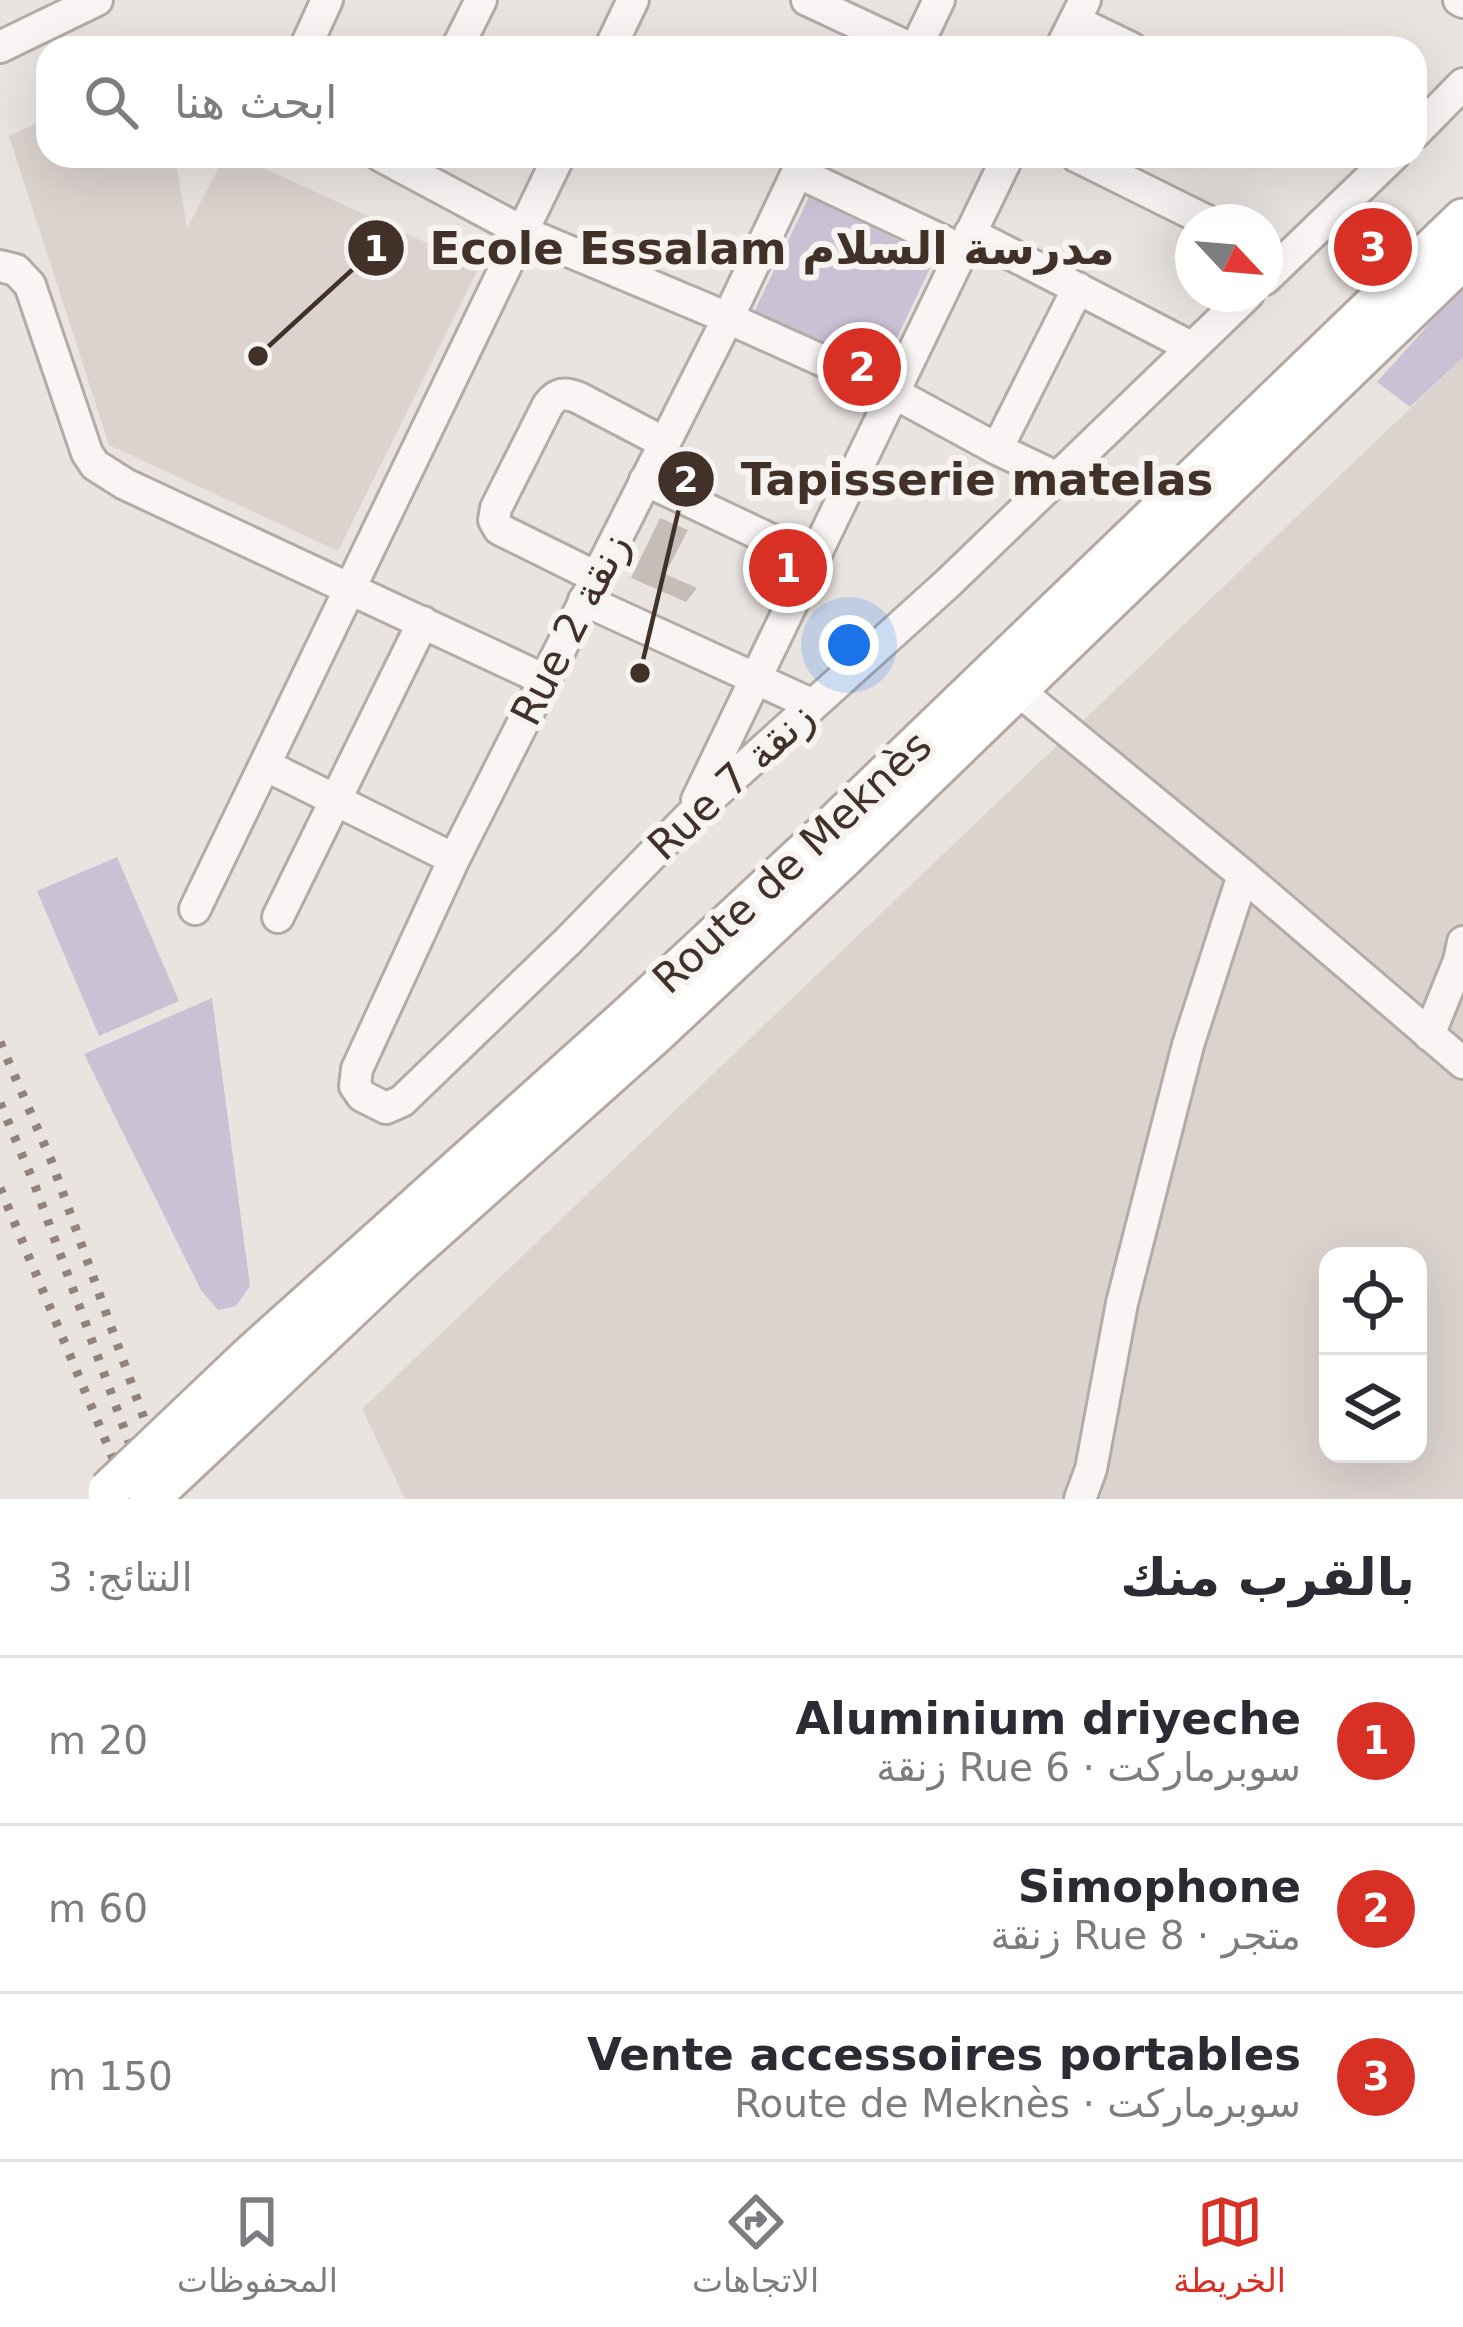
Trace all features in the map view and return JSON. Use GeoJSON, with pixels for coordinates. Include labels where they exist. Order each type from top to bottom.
{"type":"FeatureCollection","features":[{"type":"Feature","properties":{"kind":"main road","name":"Route de Meknès"},"geometry":{"type":"LineString","coordinates":[[1005,680],[1463,219]]}},
{"type":"Feature","properties":{"kind":"main road","name":"Route de Meknès"},"geometry":{"type":"LineString","coordinates":[[149,1499],[260,1371],[631,1014],[1005,680],[1463,259]]}},
{"type":"Feature","properties":{"kind":"main road","name":"Route de Meknès"},"geometry":{"type":"LineString","coordinates":[[104,1495],[260,1371]]}},
{"type":"Feature","properties":{"kind":"street"},"geometry":{"type":"LineString","coordinates":[[0,47],[64,7],[97,0]]}},
{"type":"Feature","properties":{"kind":"street"},"geometry":{"type":"LineString","coordinates":[[310,36],[327,0]]}},
{"type":"Feature","properties":{"kind":"street"},"geometry":{"type":"LineString","coordinates":[[463,36],[481,0]]}},
{"type":"Feature","properties":{"kind":"street"},"geometry":{"type":"LineString","coordinates":[[616,36],[633,0]]}},
{"type":"Feature","properties":{"kind":"street"},"geometry":{"type":"LineString","coordinates":[[807,0],[858,36]]}},
{"type":"Feature","properties":{"kind":"street"},"geometry":{"type":"LineString","coordinates":[[920,36],[939,0]]}},
{"type":"Feature","properties":{"kind":"street"},"geometry":{"type":"LineString","coordinates":[[1074,23],[1104,36]]}},
{"type":"Feature","properties":{"kind":"street"},"geometry":{"type":"LineString","coordinates":[[1427,121],[1463,84]]}},
{"type":"Feature","properties":{"kind":"street"},"geometry":{"type":"LineString","coordinates":[[411,168],[523,232],[892,392],[1056,478]]}},
{"type":"Feature","properties":{"kind":"street"},"geometry":{"type":"LineString","coordinates":[[195,909],[553,168]]}},
{"type":"Feature","properties":{"kind":"street","name":"Rue 2 زنقة"},"geometry":{"type":"LineString","coordinates":[[370,1101],[355,1086],[357,1069],[454,860],[799,168]]}},
{"type":"Feature","properties":{"kind":"street"},"geometry":{"type":"LineString","coordinates":[[809,168],[966,242],[1078,288],[1192,346]]}},
{"type":"Feature","properties":{"kind":"street"},"geometry":{"type":"LineString","coordinates":[[689,817],[1002,168]]}},
{"type":"Feature","properties":{"kind":"street"},"geometry":{"type":"LineString","coordinates":[[1100,168],[1175,205]]}},
{"type":"Feature","properties":{"kind":"street"},"geometry":{"type":"LineString","coordinates":[[1283,252],[1368,168]]}},
{"type":"Feature","properties":{"kind":"street"},"geometry":{"type":"LineString","coordinates":[[0,266],[16,270],[30,286],[82,440],[95,465],[125,484],[545,680]]}},
{"type":"Feature","properties":{"kind":"street"},"geometry":{"type":"LineString","coordinates":[[997,449],[1078,288]]}},
{"type":"Feature","properties":{"kind":"street","name":"Rue 7 زنقة"},"geometry":{"type":"LineString","coordinates":[[370,1101],[386,1108],[402,1101],[689,817],[947,584],[1229,312]]}},
{"type":"Feature","properties":{"kind":"street"},"geometry":{"type":"LineString","coordinates":[[663,442],[572,395],[556,396],[493,515],[499,529],[590,588],[813,705]]}},
{"type":"Feature","properties":{"kind":"street"},"geometry":{"type":"LineString","coordinates":[[645,480],[812,560]]}},
{"type":"Feature","properties":{"kind":"street"},"geometry":{"type":"LineString","coordinates":[[278,917],[423,622]]}},
{"type":"Feature","properties":{"kind":"street"},"geometry":{"type":"LineString","coordinates":[[1005,680],[1463,1063]]}},
{"type":"Feature","properties":{"kind":"street"},"geometry":{"type":"LineString","coordinates":[[265,764],[454,860]]}},
{"type":"Feature","properties":{"kind":"street"},"geometry":{"type":"LineString","coordinates":[[1080,1499],[1091,1468],[1122,1304],[1188,1045],[1243,875]]}},
{"type":"Feature","properties":{"kind":"street"},"geometry":{"type":"LineString","coordinates":[[1430,1035],[1463,942]]}},
{"type":"Feature","properties":{"kind":"shaded area"},"geometry":{"type":"Polygon","coordinates":[[[36,124],[36,168],[177,168],[187,228],[219,168],[263,168],[479,267],[338,551],[109,445],[9,136],[36,124]]]}},
{"type":"Feature","properties":{"kind":"shaded area"},"geometry":{"type":"Polygon","coordinates":[[[809,197],[935,258],[880,373],[754,312],[809,197]]]}},
{"type":"Feature","properties":{"kind":"shaded area"},"geometry":{"type":"Polygon","coordinates":[[[1463,286],[1463,358],[1410,407],[1377,382],[1463,286]]]}},
{"type":"Feature","properties":{"kind":"shaded area"},"geometry":{"type":"Polygon","coordinates":[[[1463,358],[1463,1499],[405,1499],[362,1409],[1463,358]]]}},
{"type":"Feature","properties":{"kind":"shaded area"},"geometry":{"type":"Polygon","coordinates":[[[117,857],[179,1001],[99,1036],[37,891],[117,857]]]}},
{"type":"Feature","properties":{"kind":"shaded area"},"geometry":{"type":"Polygon","coordinates":[[[212,998],[250,1286],[236,1306],[218,1310],[201,1290],[84,1054],[212,998]]]}},
{"type":"Feature","properties":{"kind":"building"},"geometry":{"type":"Polygon","coordinates":[[[660,518],[688,530],[665,574],[697,588],[686,602],[631,578],[660,518]]]}},
{"type":"Feature","properties":{"kind":"railway"},"geometry":{"type":"LineString","coordinates":[[0,1042],[51,1160],[173,1499]]}},
{"type":"Feature","properties":{"kind":"railway"},"geometry":{"type":"LineString","coordinates":[[0,1103],[150,1499]]}},
{"type":"Feature","properties":{"kind":"railway"},"geometry":{"type":"LineString","coordinates":[[0,1188],[130,1499]]}},
{"type":"Feature","properties":{"kind":"place","name":"Vente accessoires portables"},"geometry":{"type":"Point","coordinates":[1373,247]}},
{"type":"Feature","properties":{"kind":"place","name":"Ecole Essalam مدرسة السلام"},"geometry":{"type":"Point","coordinates":[258,356]}},
{"type":"Feature","properties":{"kind":"place","name":"Simophone"},"geometry":{"type":"Point","coordinates":[862,367]}},
{"type":"Feature","properties":{"kind":"place","name":"Aluminium driyeche"},"geometry":{"type":"Point","coordinates":[788,568]}},
{"type":"Feature","properties":{"kind":"place","name":"Tapisserie matelas"},"geometry":{"type":"Point","coordinates":[640,673]}}]}
